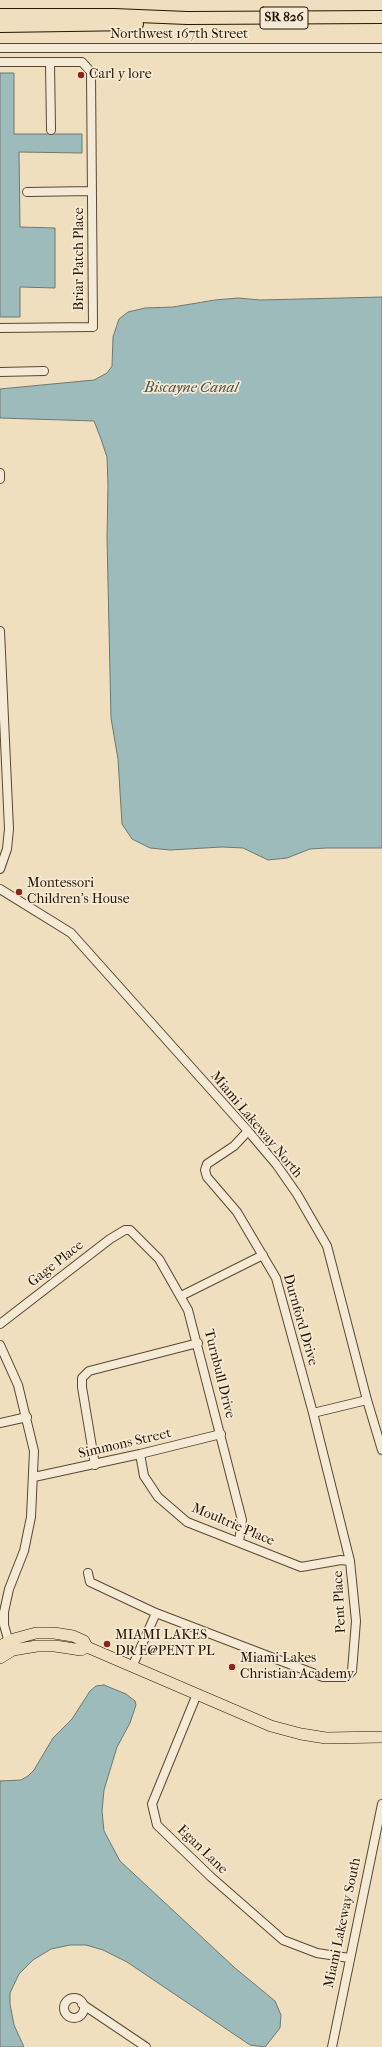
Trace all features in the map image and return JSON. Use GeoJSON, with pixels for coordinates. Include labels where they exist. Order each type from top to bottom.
{"type":"FeatureCollection","features":[{"type":"Feature","properties":{"kind":"highway","name":"SR 826"},"geometry":{"type":"LineString","coordinates":[[0,15],[114,15],[187,18],[382,17]]}},
{"type":"Feature","properties":{"kind":"highway"},"geometry":{"type":"LineString","coordinates":[[0,26],[138,24],[187,18]]}},
{"type":"Feature","properties":{"kind":"main road"},"geometry":{"type":"LineString","coordinates":[[0,1658],[7,1646],[36,1633],[54,1633],[73,1636],[84,1641],[87,1648],[272,1726],[301,1734],[326,1738],[382,1737]]}},
{"type":"Feature","properties":{"kind":"street","name":"Northwest 167th Street"},"geometry":{"type":"LineString","coordinates":[[0,48],[382,48]]}},
{"type":"Feature","properties":{"kind":"street"},"geometry":{"type":"LineString","coordinates":[[0,62],[50,62],[51,130]]}},
{"type":"Feature","properties":{"kind":"street","name":"Briar Patch Place"},"geometry":{"type":"LineString","coordinates":[[0,328],[93,327],[91,72],[82,62],[50,62]]}},
{"type":"Feature","properties":{"kind":"street","name":"Briar Patch Place"},"geometry":{"type":"LineString","coordinates":[[27,192],[92,191]]}},
{"type":"Feature","properties":{"kind":"street"},"geometry":{"type":"LineString","coordinates":[[0,372],[44,371]]}},
{"type":"Feature","properties":{"kind":"street"},"geometry":{"type":"LineString","coordinates":[[0,473],[0,479]]}},
{"type":"Feature","properties":{"kind":"street"},"geometry":{"type":"LineString","coordinates":[[0,631],[9,829],[7,849],[0,869]]}},
{"type":"Feature","properties":{"kind":"street","name":"Miami Lakeway North"},"geometry":{"type":"LineString","coordinates":[[0,889],[71,933],[248,1131],[276,1164],[297,1194],[327,1246],[367,1400],[382,1450]]}},
{"type":"Feature","properties":{"kind":"street","name":"Durnford Drive"},"geometry":{"type":"LineString","coordinates":[[248,1131],[234,1146],[207,1164],[205,1170],[207,1177],[237,1212],[276,1278],[313,1413],[350,1561]]}},
{"type":"Feature","properties":{"kind":"street","name":"Gage Place"},"geometry":{"type":"LineString","coordinates":[[0,1324],[110,1239],[125,1230],[130,1230]]}},
{"type":"Feature","properties":{"kind":"street","name":"Turnbull Drive"},"geometry":{"type":"LineString","coordinates":[[130,1230],[158,1258],[188,1310],[198,1343],[242,1520],[239,1542]]}},
{"type":"Feature","properties":{"kind":"street"},"geometry":{"type":"LineString","coordinates":[[181,1296],[263,1255]]}},
{"type":"Feature","properties":{"kind":"street"},"geometry":{"type":"LineString","coordinates":[[95,1465],[82,1387],[82,1378],[89,1371],[198,1343]]}},
{"type":"Feature","properties":{"kind":"street"},"geometry":{"type":"LineString","coordinates":[[0,1345],[18,1385],[34,1451],[31,1516],[24,1551],[9,1589],[4,1612],[7,1646]]}},
{"type":"Feature","properties":{"kind":"street"},"geometry":{"type":"LineString","coordinates":[[313,1413],[367,1400]]}},
{"type":"Feature","properties":{"kind":"street"},"geometry":{"type":"LineString","coordinates":[[0,1423],[26,1417]]}},
{"type":"Feature","properties":{"kind":"street","name":"Simmons Street"},"geometry":{"type":"LineString","coordinates":[[34,1477],[95,1465],[220,1434]]}},
{"type":"Feature","properties":{"kind":"street","name":"Moultrie Place"},"geometry":{"type":"LineString","coordinates":[[140,1454],[144,1476],[158,1497],[187,1522],[301,1567],[342,1560],[350,1561]]}},
{"type":"Feature","properties":{"kind":"street","name":"Pent Place"},"geometry":{"type":"LineString","coordinates":[[88,1573],[90,1582],[156,1612],[323,1677],[346,1677],[352,1671],[356,1621],[350,1561]]}},
{"type":"Feature","properties":{"kind":"street"},"geometry":{"type":"LineString","coordinates":[[132,1666],[156,1612]]}},
{"type":"Feature","properties":{"kind":"street","name":"Egan Lane"},"geometry":{"type":"LineString","coordinates":[[197,1694],[152,1804],[157,1825],[210,1877],[283,1940],[317,1953],[349,1958]]}},
{"type":"Feature","properties":{"kind":"street","name":"Miami Lakeway South"},"geometry":{"type":"LineString","coordinates":[[332,2047],[349,1958],[382,1804]]}},
{"type":"Feature","properties":{"kind":"street"},"geometry":{"type":"LineString","coordinates":[[82,2004],[146,2047]]}},
{"type":"Feature","properties":{"kind":"water"},"geometry":{"type":"Polygon","coordinates":[[[0,73],[14,73],[14,134],[82,134],[82,153],[19,152],[20,227],[55,228],[55,288],[20,287],[20,317],[0,317],[0,73]]]}},
{"type":"Feature","properties":{"kind":"water","name":"Biscayne Canal"},"geometry":{"type":"Polygon","coordinates":[[[382,297],[382,848],[310,849],[287,858],[268,860],[243,848],[222,847],[170,850],[150,848],[132,839],[122,824],[118,759],[111,718],[107,538],[107,457],[94,421],[0,418],[0,389],[94,380],[107,373],[112,366],[113,337],[119,319],[128,312],[145,308],[173,307],[238,298],[260,300],[382,297]]]}},
{"type":"Feature","properties":{"kind":"water"},"geometry":{"type":"Polygon","coordinates":[[[104,1685],[126,1694],[135,1701],[136,1705],[130,1723],[117,1747],[104,1790],[102,1811],[104,1831],[120,1861],[235,1968],[275,2001],[281,2015],[280,2028],[265,2047],[250,2045],[127,1962],[103,1950],[86,1945],[70,1945],[51,1949],[33,1960],[19,1974],[10,1993],[10,2004],[14,2025],[24,2047],[0,2047],[0,1781],[21,1780],[28,1776],[34,1770],[53,1738],[72,1719],[90,1691],[96,1686],[104,1685]]]}},
{"type":"Feature","properties":{"kind":"place","name":"Carl y lore"},"geometry":{"type":"Point","coordinates":[81,75]}},
{"type":"Feature","properties":{"kind":"place","name":"Montessori Children's House"},"geometry":{"type":"Point","coordinates":[19,892]}},
{"type":"Feature","properties":{"kind":"place","name":"MIAMI LAKES DR E@PENT PL"},"geometry":{"type":"Point","coordinates":[107,1644]}},
{"type":"Feature","properties":{"kind":"place","name":"Miami Lakes Christian Academy"},"geometry":{"type":"Point","coordinates":[232,1667]}}]}
